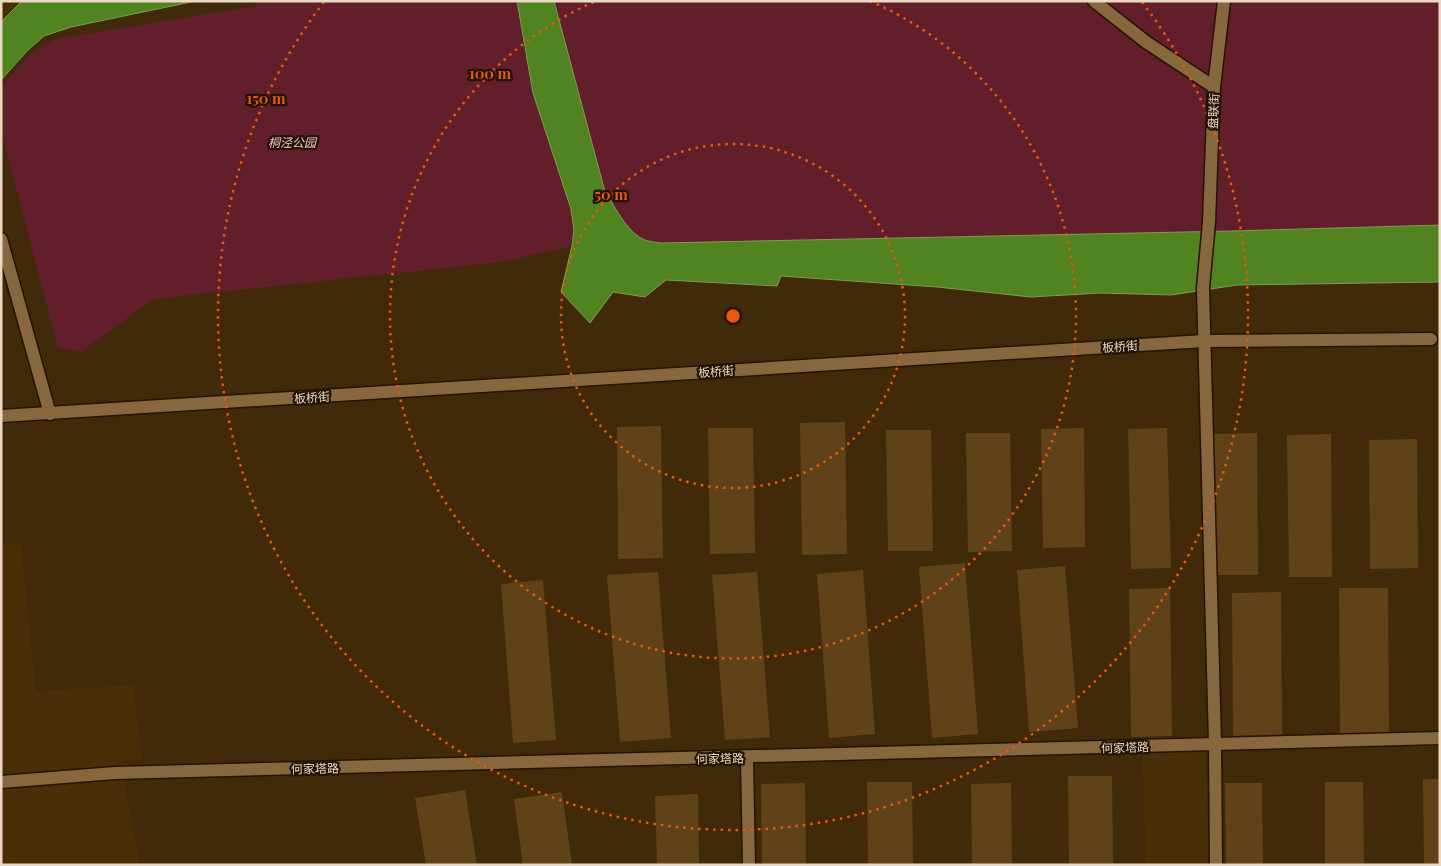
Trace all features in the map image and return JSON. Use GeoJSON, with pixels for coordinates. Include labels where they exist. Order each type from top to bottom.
{"type":"FeatureCollection","features":[{"type":"Feature","properties":{"kind":"street"},"geometry":{"type":"LineString","coordinates":[[1094,1],[1146,42],[1214,87]]}},
{"type":"Feature","properties":{"kind":"street","name":"盘联街"},"geometry":{"type":"LineString","coordinates":[[1216,865],[1216,744],[1203,288],[1209,222],[1214,87],[1224,1]]}},
{"type":"Feature","properties":{"kind":"street"},"geometry":{"type":"LineString","coordinates":[[1,238],[50,414]]}},
{"type":"Feature","properties":{"kind":"street","name":"板桥街"},"geometry":{"type":"LineString","coordinates":[[1,416],[1204,341],[1431,339]]}},
{"type":"Feature","properties":{"kind":"street","name":"何家塔路"},"geometry":{"type":"LineString","coordinates":[[1,782],[115,773],[747,758],[1440,738]]}},
{"type":"Feature","properties":{"kind":"street"},"geometry":{"type":"LineString","coordinates":[[747,758],[749,865]]}},
{"type":"Feature","properties":{"kind":"shaded area"},"geometry":{"type":"Polygon","coordinates":[[[1,1],[22,1],[1,22],[1,1]]]}},
{"type":"Feature","properties":{"kind":"shaded area"},"geometry":{"type":"Polygon","coordinates":[[[22,1],[196,1],[71,27],[44,36],[28,50],[1,80],[1,22],[22,1]]]}},
{"type":"Feature","properties":{"kind":"shaded area"},"geometry":{"type":"Polygon","coordinates":[[[517,1],[554,1],[604,188],[626,225],[647,241],[661,243],[1440,225],[1440,282],[1237,285],[1171,295],[1100,293],[1031,297],[937,287],[781,276],[777,286],[666,280],[645,297],[613,292],[590,323],[561,292],[574,230],[571,209],[533,93],[517,1]]]}},
{"type":"Feature","properties":{"kind":"shaded area"},"geometry":{"type":"Polygon","coordinates":[[[1,544],[21,544],[36,691],[133,685],[142,759],[120,761],[140,865],[1,865],[1,544]]]}},
{"type":"Feature","properties":{"kind":"shaded area"},"geometry":{"type":"Polygon","coordinates":[[[1205,740],[1209,865],[1146,865],[1142,744],[1205,740]]]}},
{"type":"Feature","properties":{"kind":"green space","name":"桐泾公园"},"geometry":{"type":"Polygon","coordinates":[[[255,1],[1440,1],[1440,225],[572,246],[501,262],[153,299],[81,352],[58,348],[1,130],[1,86],[30,54],[54,39],[256,6],[255,1]]]}},
{"type":"Feature","properties":{"kind":"building"},"geometry":{"type":"Polygon","coordinates":[[[845,422],[847,554],[802,555],[800,423],[845,422]]]}},
{"type":"Feature","properties":{"kind":"building"},"geometry":{"type":"Polygon","coordinates":[[[661,426],[663,558],[618,559],[617,427],[661,426]]]}},
{"type":"Feature","properties":{"kind":"building"},"geometry":{"type":"Polygon","coordinates":[[[708,428],[753,428],[755,553],[710,554],[708,428]]]}},
{"type":"Feature","properties":{"kind":"building"},"geometry":{"type":"Polygon","coordinates":[[[1084,428],[1085,547],[1043,548],[1041,429],[1084,428]]]}},
{"type":"Feature","properties":{"kind":"building"},"geometry":{"type":"Polygon","coordinates":[[[1167,428],[1171,568],[1131,569],[1128,429],[1167,428]]]}},
{"type":"Feature","properties":{"kind":"building"},"geometry":{"type":"Polygon","coordinates":[[[886,430],[931,430],[933,551],[888,551],[886,430]]]}},
{"type":"Feature","properties":{"kind":"building"},"geometry":{"type":"Polygon","coordinates":[[[966,433],[1010,433],[1012,551],[968,552],[966,433]]]}},
{"type":"Feature","properties":{"kind":"building"},"geometry":{"type":"Polygon","coordinates":[[[1257,433],[1258,575],[1212,575],[1211,434],[1257,433]]]}},
{"type":"Feature","properties":{"kind":"building"},"geometry":{"type":"Polygon","coordinates":[[[1331,434],[1332,577],[1289,577],[1287,435],[1331,434]]]}},
{"type":"Feature","properties":{"kind":"building"},"geometry":{"type":"Polygon","coordinates":[[[1417,439],[1418,568],[1370,569],[1369,440],[1417,439]]]}},
{"type":"Feature","properties":{"kind":"building"},"geometry":{"type":"Polygon","coordinates":[[[965,563],[978,734],[932,738],[919,567],[965,563]]]}},
{"type":"Feature","properties":{"kind":"building"},"geometry":{"type":"Polygon","coordinates":[[[1065,566],[1078,728],[1029,732],[1017,570],[1065,566]]]}},
{"type":"Feature","properties":{"kind":"building"},"geometry":{"type":"Polygon","coordinates":[[[863,570],[875,734],[829,738],[817,574],[863,570]]]}},
{"type":"Feature","properties":{"kind":"building"},"geometry":{"type":"Polygon","coordinates":[[[658,572],[671,738],[620,742],[607,575],[658,572]]]}},
{"type":"Feature","properties":{"kind":"building"},"geometry":{"type":"Polygon","coordinates":[[[757,572],[770,737],[725,740],[712,575],[757,572]]]}},
{"type":"Feature","properties":{"kind":"building"},"geometry":{"type":"Polygon","coordinates":[[[543,580],[556,740],[513,743],[501,584],[543,580]]]}},
{"type":"Feature","properties":{"kind":"building"},"geometry":{"type":"Polygon","coordinates":[[[1170,588],[1172,736],[1131,737],[1129,589],[1170,588]]]}},
{"type":"Feature","properties":{"kind":"building"},"geometry":{"type":"Polygon","coordinates":[[[1339,588],[1388,588],[1389,733],[1340,733],[1339,588]]]}},
{"type":"Feature","properties":{"kind":"building"},"geometry":{"type":"Polygon","coordinates":[[[1281,592],[1282,735],[1233,736],[1232,593],[1281,592]]]}},
{"type":"Feature","properties":{"kind":"building"},"geometry":{"type":"Polygon","coordinates":[[[1068,776],[1112,776],[1113,865],[1069,865],[1068,776]]]}},
{"type":"Feature","properties":{"kind":"building"},"geometry":{"type":"Polygon","coordinates":[[[1423,779],[1440,779],[1440,865],[1424,865],[1423,779]]]}},
{"type":"Feature","properties":{"kind":"building"},"geometry":{"type":"Polygon","coordinates":[[[867,782],[912,782],[913,865],[868,865],[867,782]]]}},
{"type":"Feature","properties":{"kind":"building"},"geometry":{"type":"Polygon","coordinates":[[[1325,782],[1363,782],[1364,865],[1325,865],[1325,782]]]}},
{"type":"Feature","properties":{"kind":"building"},"geometry":{"type":"Polygon","coordinates":[[[805,783],[806,865],[762,865],[761,784],[805,783]]]}},
{"type":"Feature","properties":{"kind":"building"},"geometry":{"type":"Polygon","coordinates":[[[1011,783],[1012,865],[972,865],[971,784],[1011,783]]]}},
{"type":"Feature","properties":{"kind":"building"},"geometry":{"type":"Polygon","coordinates":[[[1225,783],[1262,783],[1263,865],[1226,865],[1225,783]]]}},
{"type":"Feature","properties":{"kind":"building"},"geometry":{"type":"Polygon","coordinates":[[[465,790],[477,865],[426,865],[415,798],[465,790]]]}},
{"type":"Feature","properties":{"kind":"building"},"geometry":{"type":"Polygon","coordinates":[[[562,792],[572,865],[523,865],[514,799],[562,792]]]}},
{"type":"Feature","properties":{"kind":"building"},"geometry":{"type":"Polygon","coordinates":[[[698,794],[699,865],[657,865],[655,796],[698,794]]]}}]}
